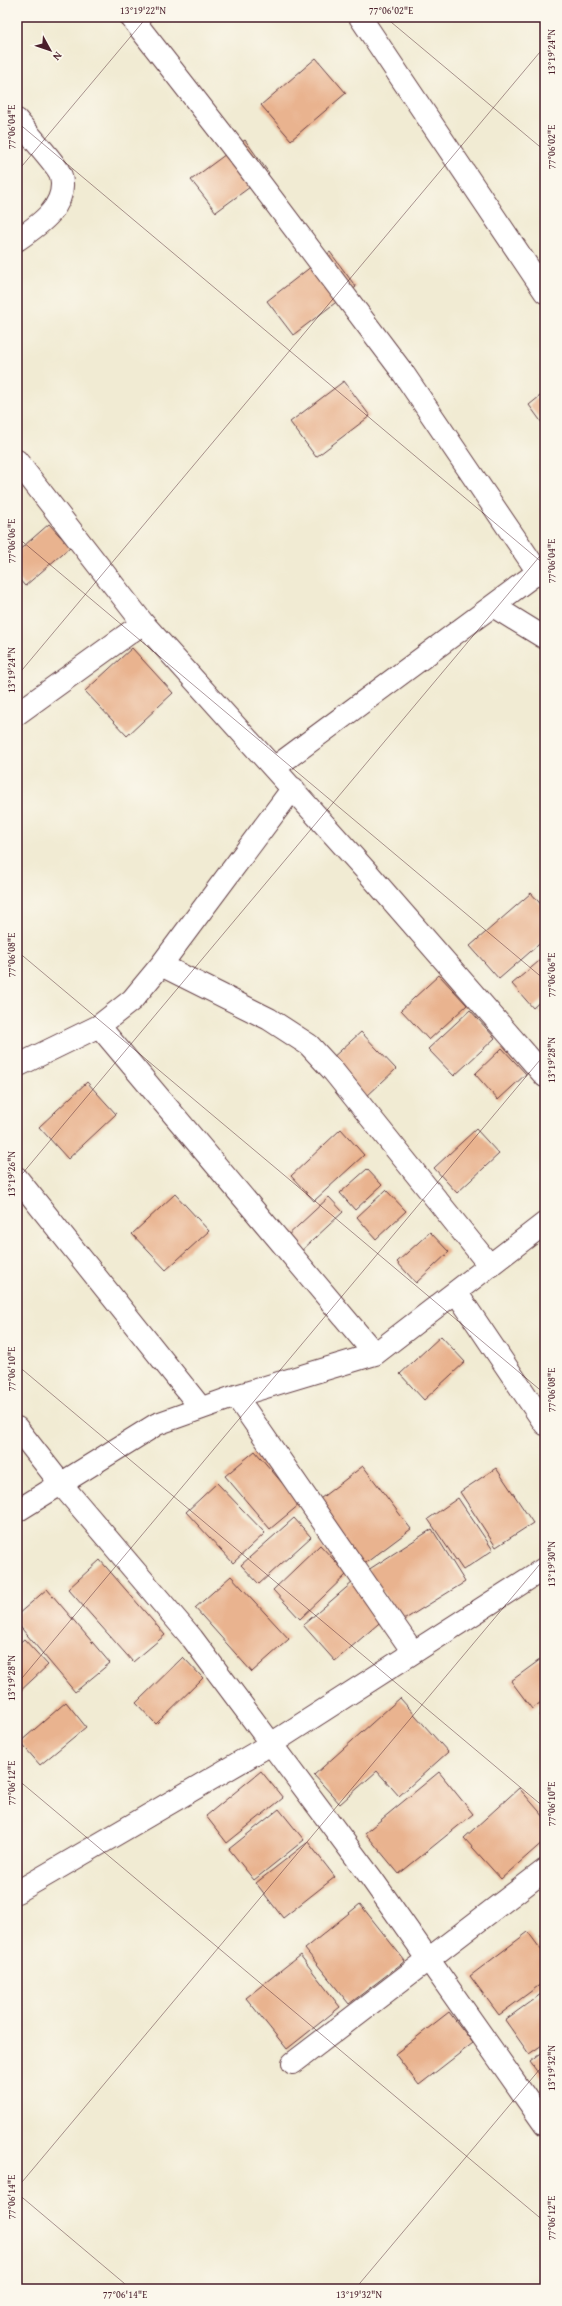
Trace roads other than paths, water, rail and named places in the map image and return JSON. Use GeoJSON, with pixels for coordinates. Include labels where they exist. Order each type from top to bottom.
{"type":"FeatureCollection","features":[{"type":"Feature","properties":{"kind":"street"},"geometry":{"type":"LineString","coordinates":[[131,17],[246,163],[402,370],[541,570],[274,768]]}},
{"type":"Feature","properties":{"kind":"street"},"geometry":{"type":"LineString","coordinates":[[360,17],[545,292]]}},
{"type":"Feature","properties":{"kind":"street"},"geometry":{"type":"LineString","coordinates":[[17,120],[61,175],[62,195],[43,222],[17,240]]}},
{"type":"Feature","properties":{"kind":"street"},"geometry":{"type":"LineString","coordinates":[[17,462],[143,623],[293,788],[545,1076]]}},
{"type":"Feature","properties":{"kind":"street"},"geometry":{"type":"LineString","coordinates":[[493,606],[545,638]]}},
{"type":"Feature","properties":{"kind":"street"},"geometry":{"type":"LineString","coordinates":[[17,714],[143,623]]}},
{"type":"Feature","properties":{"kind":"street"},"geometry":{"type":"LineString","coordinates":[[17,1066],[98,1026],[132,1000],[161,965],[293,788]]}},
{"type":"Feature","properties":{"kind":"street"},"geometry":{"type":"LineString","coordinates":[[161,965],[269,1019],[309,1045],[334,1072],[490,1266]]}},
{"type":"Feature","properties":{"kind":"street"},"geometry":{"type":"LineString","coordinates":[[98,1026],[375,1354]]}},
{"type":"Feature","properties":{"kind":"street"},"geometry":{"type":"LineString","coordinates":[[17,1178],[201,1408]]}},
{"type":"Feature","properties":{"kind":"street"},"geometry":{"type":"LineString","coordinates":[[17,1511],[157,1424],[236,1396],[375,1354],[545,1223]]}},
{"type":"Feature","properties":{"kind":"street"},"geometry":{"type":"LineString","coordinates":[[456,1292],[545,1424]]}},
{"type":"Feature","properties":{"kind":"street"},"geometry":{"type":"LineString","coordinates":[[236,1396],[413,1652]]}},
{"type":"Feature","properties":{"kind":"street"},"geometry":{"type":"LineString","coordinates":[[17,1428],[61,1484],[192,1638],[372,1879],[545,2126]]}},
{"type":"Feature","properties":{"kind":"street"},"geometry":{"type":"LineString","coordinates":[[17,1892],[271,1744],[545,1568]]}},
{"type":"Feature","properties":{"kind":"street"},"geometry":{"type":"LineString","coordinates":[[293,2063],[427,1958],[545,1870]]}}]}
